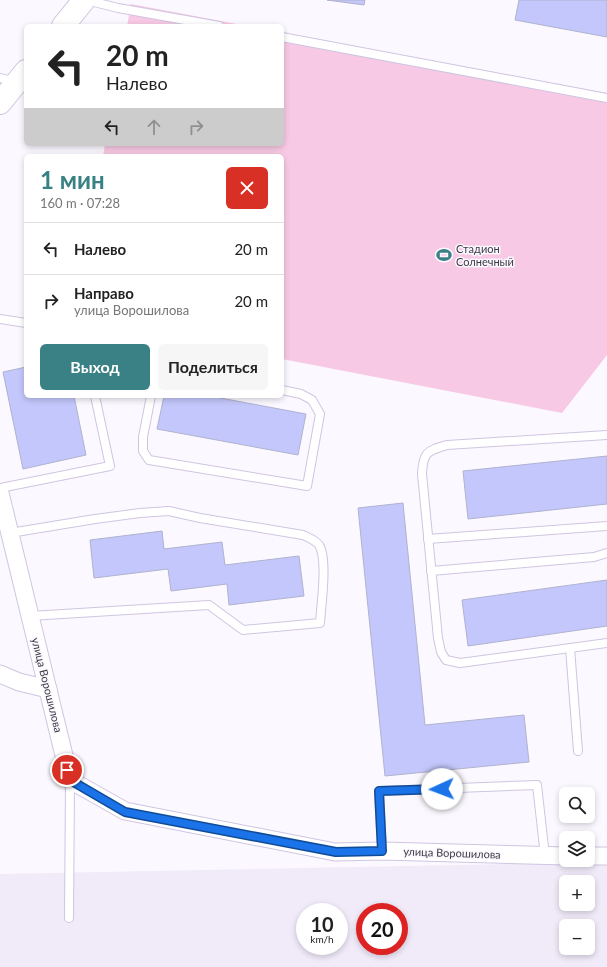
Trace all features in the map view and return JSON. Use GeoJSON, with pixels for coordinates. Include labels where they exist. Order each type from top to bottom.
{"type":"FeatureCollection","features":[{"type":"Feature","properties":{"kind":"main road"},"geometry":{"type":"LineString","coordinates":[[65,24],[85,0]]}},
{"type":"Feature","properties":{"kind":"main road"},"geometry":{"type":"LineString","coordinates":[[0,103],[14,77]]}},
{"type":"Feature","properties":{"kind":"street","name":"улица Ворошилова"},"geometry":{"type":"LineString","coordinates":[[0,493],[70,780],[125,812],[336,852],[382,851],[559,856]]}},
{"type":"Feature","properties":{"kind":"street"},"geometry":{"type":"LineString","coordinates":[[0,674],[19,682],[48,689]]}},
{"type":"Feature","properties":{"kind":"street"},"geometry":{"type":"LineString","coordinates":[[595,856],[607,856]]}},
{"type":"Feature","properties":{"kind":"lane"},"geometry":{"type":"LineString","coordinates":[[85,0],[118,8],[208,24]]}},
{"type":"Feature","properties":{"kind":"lane"},"geometry":{"type":"LineString","coordinates":[[284,37],[607,98]]}},
{"type":"Feature","properties":{"kind":"lane"},"geometry":{"type":"LineString","coordinates":[[0,320],[24,323]]}},
{"type":"Feature","properties":{"kind":"lane"},"geometry":{"type":"LineString","coordinates":[[151,398],[143,437],[143,451],[149,460],[307,486],[320,414],[312,400],[301,394],[284,390]]}},
{"type":"Feature","properties":{"kind":"lane"},"geometry":{"type":"LineString","coordinates":[[0,488],[110,466],[95,398]]}},
{"type":"Feature","properties":{"kind":"lane"},"geometry":{"type":"LineString","coordinates":[[607,435],[446,445],[430,451],[422,461],[428,539],[440,652],[446,660],[460,663],[607,643]]}},
{"type":"Feature","properties":{"kind":"lane"},"geometry":{"type":"LineString","coordinates":[[10,533],[95,519],[169,511],[200,518],[303,535],[313,540],[319,546],[322,555],[324,576],[320,623],[243,630],[209,605],[30,616]]}},
{"type":"Feature","properties":{"kind":"lane"},"geometry":{"type":"LineString","coordinates":[[428,539],[607,526]]}},
{"type":"Feature","properties":{"kind":"lane"},"geometry":{"type":"LineString","coordinates":[[432,571],[594,557],[607,553]]}},
{"type":"Feature","properties":{"kind":"lane"},"geometry":{"type":"LineString","coordinates":[[570,648],[578,751]]}},
{"type":"Feature","properties":{"kind":"lane"},"geometry":{"type":"LineString","coordinates":[[70,780],[70,918]]}},
{"type":"Feature","properties":{"kind":"lane"},"geometry":{"type":"LineString","coordinates":[[382,851],[379,791],[537,786],[545,856]]}},
{"type":"Feature","properties":{"kind":"shaded area"},"geometry":{"type":"Polygon","coordinates":[[[131,4],[236,24],[127,24],[131,4]]]}},
{"type":"Feature","properties":{"kind":"shaded area","name":"Стадион Солнечный"},"geometry":{"type":"Polygon","coordinates":[[[284,33],[607,93],[607,355],[562,413],[284,359],[284,154],[103,154],[105,146],[284,146],[284,33]]]}},
{"type":"Feature","properties":{"kind":"shaded area"},"geometry":{"type":"Polygon","coordinates":[[[595,862],[607,862],[607,967],[0,967],[0,874],[559,863],[559,867],[595,867],[595,862]]]}},
{"type":"Feature","properties":{"kind":"building"},"geometry":{"type":"Polygon","coordinates":[[[327,0],[365,0],[364,5],[327,0]]]}},
{"type":"Feature","properties":{"kind":"building"},"geometry":{"type":"Polygon","coordinates":[[[519,0],[607,0],[607,37],[515,20],[519,0]]]}},
{"type":"Feature","properties":{"kind":"building"},"geometry":{"type":"Polygon","coordinates":[[[24,367],[24,398],[74,398],[86,455],[23,469],[3,372],[24,367]]]}},
{"type":"Feature","properties":{"kind":"building"},"geometry":{"type":"Polygon","coordinates":[[[164,398],[221,398],[306,414],[298,455],[157,429],[164,398]]]}},
{"type":"Feature","properties":{"kind":"building"},"geometry":{"type":"Polygon","coordinates":[[[607,456],[607,504],[468,519],[463,471],[607,456]]]}},
{"type":"Feature","properties":{"kind":"building"},"geometry":{"type":"Polygon","coordinates":[[[403,503],[425,725],[524,715],[529,762],[385,776],[358,508],[403,503]]]}},
{"type":"Feature","properties":{"kind":"building"},"geometry":{"type":"Polygon","coordinates":[[[162,531],[164,549],[222,542],[225,565],[299,556],[304,596],[229,605],[227,584],[171,591],[168,569],[94,578],[90,540],[162,531]]]}},
{"type":"Feature","properties":{"kind":"building"},"geometry":{"type":"Polygon","coordinates":[[[607,580],[607,626],[468,646],[462,600],[607,580]]]}},
{"type":"Feature","properties":{"kind":"place","name":"Стадион Солнечный"},"geometry":{"type":"Point","coordinates":[444,255]}},
{"type":"Feature","properties":{"kind":"route"},"geometry":{"type":"LineString","coordinates":[[67,770],[70,780],[125,812],[336,852],[382,851],[379,791],[442,789]]}}]}
